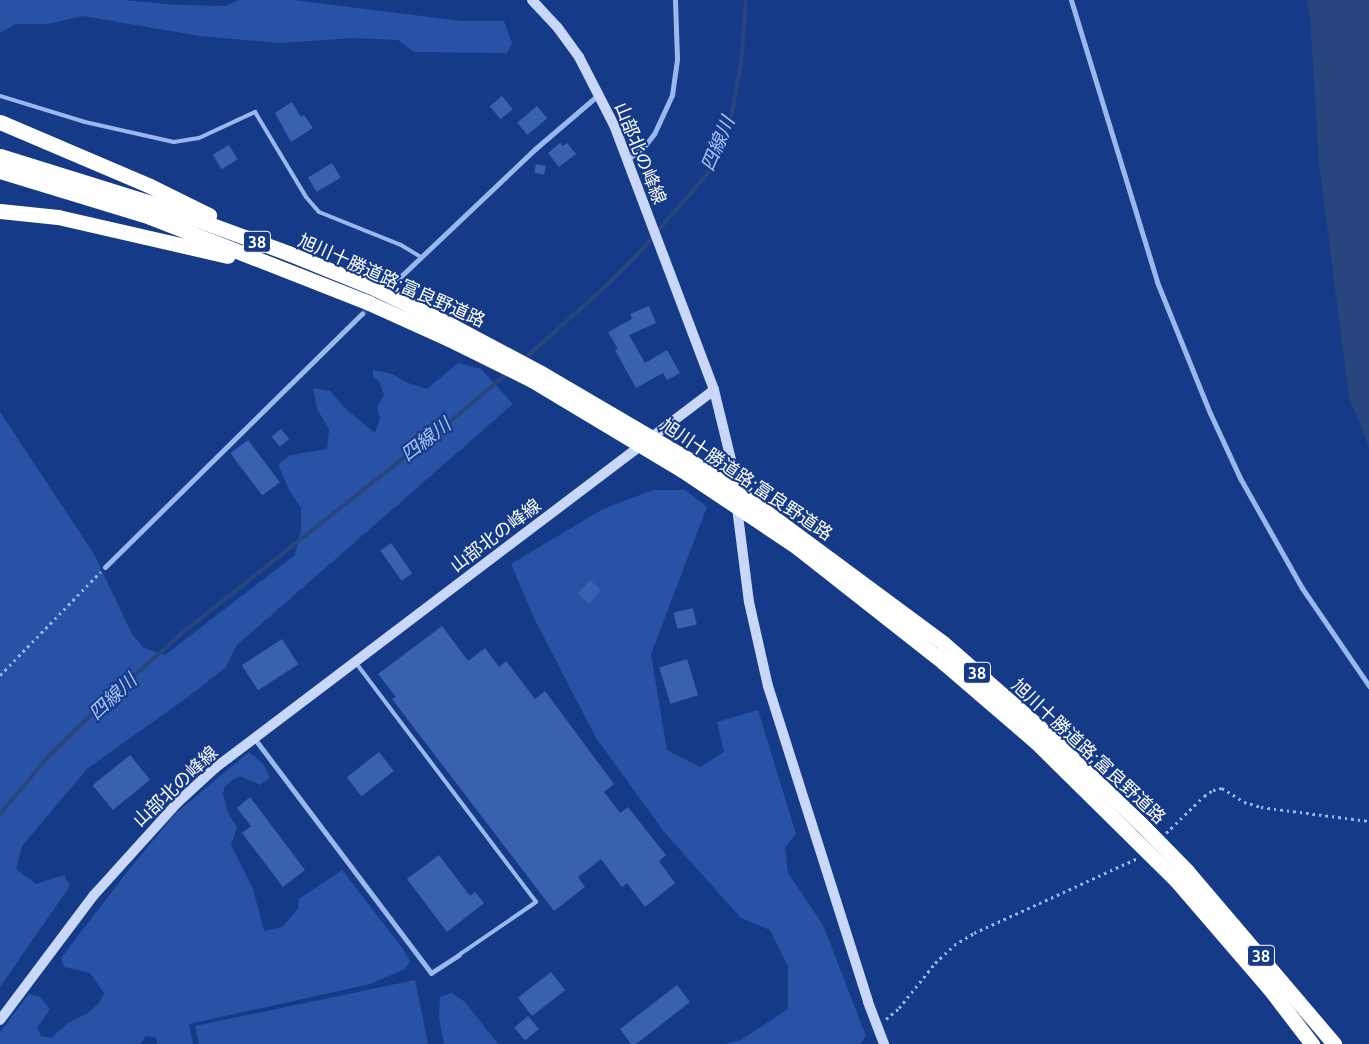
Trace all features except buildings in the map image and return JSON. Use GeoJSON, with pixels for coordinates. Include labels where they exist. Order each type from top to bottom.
{"type":"FeatureCollection","features":[{"type":"Feature","properties":{"kind":"highway"},"geometry":{"type":"LineString","coordinates":[[0,122],[150,186],[288,253]]}},
{"type":"Feature","properties":{"kind":"highway","name":"旭川十勝道路;富良野道路"},"geometry":{"type":"LineString","coordinates":[[0,156],[157,204],[288,253],[376,289],[453,326],[499,357],[688,460],[943,643],[1046,733],[1279,977],[1334,1044]]}},
{"type":"Feature","properties":{"kind":"highway","name":"旭川十勝道路;富良野道路"},"geometry":{"type":"LineString","coordinates":[[0,170],[150,217],[499,357]]}},
{"type":"Feature","properties":{"kind":"highway","name":"38"},"geometry":{"type":"LineString","coordinates":[[0,211],[58,217],[281,268]]}},
{"type":"Feature","properties":{"kind":"highway","name":"旭川十勝道路;富良野道路"},"geometry":{"type":"LineString","coordinates":[[1181,875],[1312,1044]]}},
{"type":"Feature","properties":{"kind":"main road","name":"山部北の峰線"},"geometry":{"type":"LineString","coordinates":[[0,1020],[94,896],[134,848],[176,803],[215,768],[714,390],[628,159],[600,94],[579,57],[558,28],[532,0]]}},
{"type":"Feature","properties":{"kind":"main road"},"geometry":{"type":"LineString","coordinates":[[714,390],[731,460],[749,602],[768,686],[884,1044]]}},
{"type":"Feature","properties":{"kind":"street"},"geometry":{"type":"LineString","coordinates":[[628,159],[643,148],[654,134],[672,95],[678,58],[675,0]]}},
{"type":"Feature","properties":{"kind":"street"},"geometry":{"type":"LineString","coordinates":[[1071,0],[1157,282],[1210,413],[1240,478],[1297,580],[1369,686]]}},
{"type":"Feature","properties":{"kind":"street"},"geometry":{"type":"LineString","coordinates":[[398,279],[535,149],[600,94]]}},
{"type":"Feature","properties":{"kind":"street"},"geometry":{"type":"LineString","coordinates":[[105,567],[362,314]]}},
{"type":"Feature","properties":{"kind":"street"},"geometry":{"type":"LineString","coordinates":[[254,738],[431,973],[459,955]]}},
{"type":"Feature","properties":{"kind":"lane"},"geometry":{"type":"LineString","coordinates":[[0,96],[84,122],[174,142],[199,138],[255,112],[306,198],[319,212],[401,245],[421,257]]}},
{"type":"Feature","properties":{"kind":"lane"},"geometry":{"type":"LineString","coordinates":[[354,661],[536,902],[459,955]]}},
{"type":"Feature","properties":{"kind":"path"},"geometry":{"type":"LineString","coordinates":[[0,675],[105,567]]}},
{"type":"Feature","properties":{"kind":"path"},"geometry":{"type":"LineString","coordinates":[[1161,837],[1192,810],[1204,796],[1213,790],[1222,788],[1244,802],[1262,807],[1369,821]]}},
{"type":"Feature","properties":{"kind":"path"},"geometry":{"type":"LineString","coordinates":[[877,1027],[900,1008],[935,963],[954,945],[998,922],[1111,872],[1142,853]]}},
{"type":"Feature","properties":{"kind":"shaded area"},"geometry":{"type":"Polygon","coordinates":[[[0,0],[123,0],[177,5],[226,6],[238,0],[293,0],[462,21],[504,21],[512,43],[507,53],[414,52],[398,40],[354,38],[280,43],[200,36],[83,16],[48,24],[15,24],[0,33],[0,0]]]}},
{"type":"Feature","properties":{"kind":"shaded area"},"geometry":{"type":"Polygon","coordinates":[[[1306,0],[1369,0],[1369,447],[1349,397],[1319,163],[1310,16],[1306,0]]]}},
{"type":"Feature","properties":{"kind":"shaded area"},"geometry":{"type":"Polygon","coordinates":[[[458,363],[481,369],[513,404],[237,645],[226,667],[188,697],[88,768],[22,846],[16,869],[36,884],[64,875],[70,886],[0,987],[0,412],[94,554],[132,634],[144,648],[165,655],[295,555],[301,530],[301,508],[289,490],[278,464],[291,455],[327,449],[329,429],[317,409],[313,388],[330,391],[346,409],[375,433],[380,419],[377,407],[384,395],[379,381],[373,377],[373,370],[392,374],[408,383],[427,389],[458,363]]]}},
{"type":"Feature","properties":{"kind":"shaded area"},"geometry":{"type":"Polygon","coordinates":[[[653,490],[685,490],[707,507],[651,654],[667,750],[700,767],[724,752],[717,722],[758,710],[796,834],[785,847],[788,873],[823,925],[866,1036],[860,1044],[725,1044],[741,1040],[788,1009],[788,967],[770,930],[741,918],[665,833],[596,738],[535,620],[511,564],[603,509],[653,490]]]}},
{"type":"Feature","properties":{"kind":"shaded area"},"geometry":{"type":"Polygon","coordinates":[[[249,752],[264,765],[270,778],[260,785],[240,776],[232,780],[224,788],[223,795],[228,813],[237,827],[231,845],[253,889],[264,931],[282,927],[298,909],[299,899],[342,870],[403,949],[410,961],[405,969],[370,984],[189,1024],[193,1044],[157,1044],[156,1037],[146,1036],[140,1044],[0,1044],[0,1032],[29,994],[40,997],[50,1009],[37,1028],[41,1036],[51,1038],[68,1023],[88,1013],[100,1002],[104,993],[90,973],[64,967],[61,958],[127,872],[176,813],[249,752]]]}},
{"type":"Feature","properties":{"kind":"shaded area"},"geometry":{"type":"Polygon","coordinates":[[[415,980],[428,1044],[199,1044],[195,1026],[415,980]]]}},
{"type":"Feature","properties":{"kind":"shaded area"},"geometry":{"type":"Polygon","coordinates":[[[452,993],[465,1002],[498,1044],[444,1044],[439,1018],[440,997],[452,993]]]}},
{"type":"Feature","properties":{"kind":"waterway","name":"四線川"},"geometry":{"type":"LineString","coordinates":[[524,359],[607,285],[638,254],[707,174],[720,150],[732,113],[741,63],[746,0]]}},
{"type":"Feature","properties":{"kind":"waterway","name":"四線川"},"geometry":{"type":"LineString","coordinates":[[0,814],[48,757],[94,712],[182,633],[449,422],[509,372]]}},
{"type":"Feature","properties":{"kind":"tunnel"},"geometry":{"type":"LineString","coordinates":[[362,314],[398,279]]}}]}
